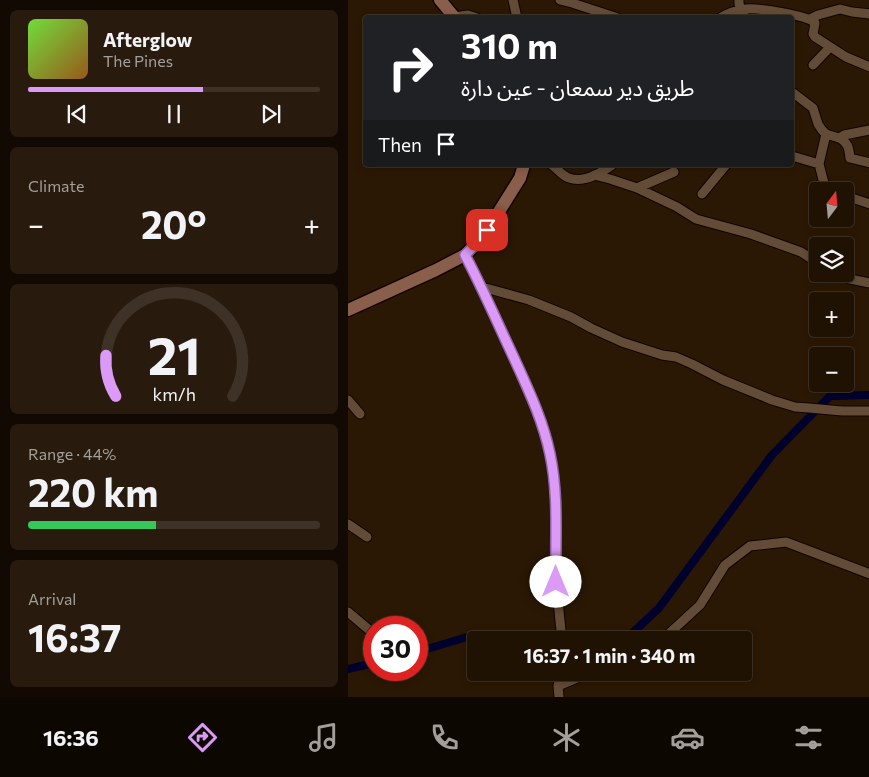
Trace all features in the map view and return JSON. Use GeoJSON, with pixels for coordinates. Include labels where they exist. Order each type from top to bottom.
{"type":"FeatureCollection","features":[{"type":"Feature","properties":{"kind":"main road"},"geometry":{"type":"LineString","coordinates":[[440,0],[452,15]]}},
{"type":"Feature","properties":{"kind":"main road"},"geometry":{"type":"LineString","coordinates":[[348,310],[465,255],[478,242],[495,218],[520,178],[523,167]]}},
{"type":"Feature","properties":{"kind":"street"},"geometry":{"type":"LineString","coordinates":[[513,0],[516,15]]}},
{"type":"Feature","properties":{"kind":"street"},"geometry":{"type":"LineString","coordinates":[[560,0],[572,2],[609,15]]}},
{"type":"Feature","properties":{"kind":"street"},"geometry":{"type":"LineString","coordinates":[[739,0],[744,14]]}},
{"type":"Feature","properties":{"kind":"street"},"geometry":{"type":"LineString","coordinates":[[744,14],[748,9],[775,11],[791,15]]}},
{"type":"Feature","properties":{"kind":"street"},"geometry":{"type":"LineString","coordinates":[[810,20],[818,15],[840,9],[870,14]]}},
{"type":"Feature","properties":{"kind":"street"},"geometry":{"type":"LineString","coordinates":[[724,15],[744,14]]}},
{"type":"Feature","properties":{"kind":"street"},"geometry":{"type":"LineString","coordinates":[[794,16],[814,21],[813,34],[815,37],[846,57],[870,67]]}},
{"type":"Feature","properties":{"kind":"street"},"geometry":{"type":"LineString","coordinates":[[813,65],[830,47]]}},
{"type":"Feature","properties":{"kind":"street"},"geometry":{"type":"LineString","coordinates":[[794,94],[812,108],[818,124],[826,134],[838,138],[847,144],[850,158],[870,162]]}},
{"type":"Feature","properties":{"kind":"street"},"geometry":{"type":"LineString","coordinates":[[838,138],[870,130]]}},
{"type":"Feature","properties":{"kind":"street"},"geometry":{"type":"LineString","coordinates":[[823,182],[818,164],[826,134]]}},
{"type":"Feature","properties":{"kind":"street"},"geometry":{"type":"LineString","coordinates":[[794,157],[818,164]]}},
{"type":"Feature","properties":{"kind":"street"},"geometry":{"type":"LineString","coordinates":[[554,167],[569,178],[582,178],[594,175],[609,167]]}},
{"type":"Feature","properties":{"kind":"street"},"geometry":{"type":"LineString","coordinates":[[702,194],[724,167]]}},
{"type":"Feature","properties":{"kind":"street"},"geometry":{"type":"LineString","coordinates":[[637,188],[674,172]]}},
{"type":"Feature","properties":{"kind":"street"},"geometry":{"type":"LineString","coordinates":[[594,175],[637,188],[677,207],[696,219],[751,234],[801,252],[809,257]]}},
{"type":"Feature","properties":{"kind":"street"},"geometry":{"type":"LineString","coordinates":[[854,199],[870,204]]}},
{"type":"Feature","properties":{"kind":"street"},"geometry":{"type":"LineString","coordinates":[[465,255],[539,414],[550,453],[555,493],[556,582],[561,631]]}},
{"type":"Feature","properties":{"kind":"street"},"geometry":{"type":"LineString","coordinates":[[854,280],[870,283]]}},
{"type":"Feature","properties":{"kind":"street"},"geometry":{"type":"LineString","coordinates":[[482,288],[529,300],[571,317],[622,342],[676,357],[723,380],[772,400],[795,407],[870,411]]}},
{"type":"Feature","properties":{"kind":"street"},"geometry":{"type":"LineString","coordinates":[[348,400],[360,414]]}},
{"type":"Feature","properties":{"kind":"street"},"geometry":{"type":"LineString","coordinates":[[348,524],[367,537]]}},
{"type":"Feature","properties":{"kind":"street"},"geometry":{"type":"LineString","coordinates":[[672,631],[700,605],[725,565],[750,546],[786,542],[870,574]]}},
{"type":"Feature","properties":{"kind":"street"},"geometry":{"type":"LineString","coordinates":[[348,612],[363,625]]}},
{"type":"Feature","properties":{"kind":"street"},"geometry":{"type":"LineString","coordinates":[[559,681],[559,697]]}},
{"type":"Feature","properties":{"kind":"street"},"geometry":{"type":"LineString","coordinates":[[558,686],[570,681]]}},
{"type":"Feature","properties":{"kind":"waterway"},"geometry":{"type":"LineString","coordinates":[[635,631],[659,608],[772,455],[830,396],[870,395]]}},
{"type":"Feature","properties":{"kind":"waterway"},"geometry":{"type":"LineString","coordinates":[[428,649],[467,637]]}},
{"type":"Feature","properties":{"kind":"waterway"},"geometry":{"type":"LineString","coordinates":[[348,669],[363,666]]}},
{"type":"Feature","properties":{"kind":"route"},"geometry":{"type":"LineString","coordinates":[[487,230],[465,255],[523,378],[545,433],[552,463],[555,493],[556,582]]}}]}
